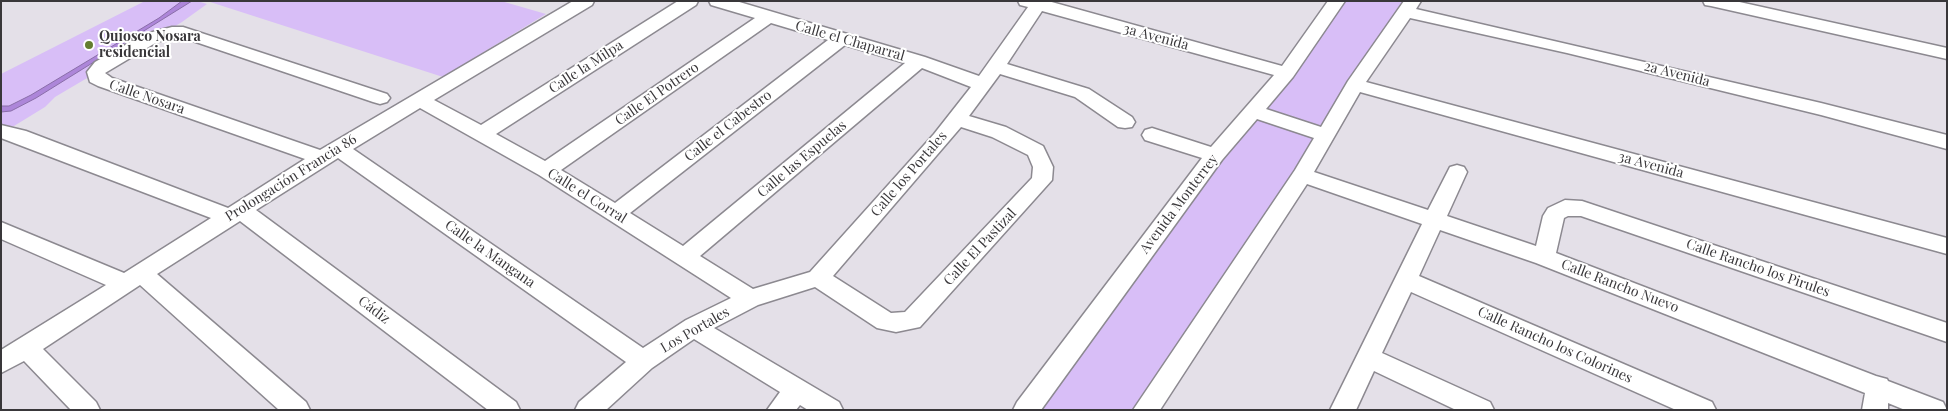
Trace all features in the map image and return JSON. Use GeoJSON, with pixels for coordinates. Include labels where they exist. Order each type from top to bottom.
{"type":"FeatureCollection","features":[{"type":"Feature","properties":{"kind":"street","name":"Prolongación Francia 86"},"geometry":{"type":"LineString","coordinates":[[1,363],[330,153],[586,1]]}},
{"type":"Feature","properties":{"kind":"street","name":"Calle la Milpa"},"geometry":{"type":"LineString","coordinates":[[482,134],[690,1]]}},
{"type":"Feature","properties":{"kind":"street","name":"Calle el Chaparral"},"geometry":{"type":"LineString","coordinates":[[717,1],[919,60],[982,84]]}},
{"type":"Feature","properties":{"kind":"street","name":"Avenida Monterrey"},"geometry":{"type":"LineString","coordinates":[[1026,410],[1215,155],[1286,73],[1337,1]]}},
{"type":"Feature","properties":{"kind":"street"},"geometry":{"type":"LineString","coordinates":[[1711,1],[1947,54]]}},
{"type":"Feature","properties":{"kind":"street","name":"3a Avenida"},"geometry":{"type":"LineString","coordinates":[[1035,2],[1286,73]]}},
{"type":"Feature","properties":{"kind":"street","name":"Calle los Portales"},"geometry":{"type":"LineString","coordinates":[[818,278],[957,119],[996,67],[1035,2]]}},
{"type":"Feature","properties":{"kind":"street"},"geometry":{"type":"LineString","coordinates":[[1146,410],[1302,175],[1355,85],[1410,7]]}},
{"type":"Feature","properties":{"kind":"street","name":"2a Avenida"},"geometry":{"type":"LineString","coordinates":[[1410,7],[1947,142]]}},
{"type":"Feature","properties":{"kind":"street","name":"Calle El Potrero"},"geometry":{"type":"LineString","coordinates":[[546,170],[768,17]]}},
{"type":"Feature","properties":{"kind":"street","name":"Calle Nosara"},"geometry":{"type":"LineString","coordinates":[[330,153],[105,82],[97,78],[96,72],[102,66],[151,38],[166,33],[183,32],[380,98]]}},
{"type":"Feature","properties":{"kind":"street","name":"Calle el Cabestro"},"geometry":{"type":"LineString","coordinates":[[615,214],[842,38]]}},
{"type":"Feature","properties":{"kind":"street","name":"Calle las Espuelas"},"geometry":{"type":"LineString","coordinates":[[684,257],[919,60]]}},
{"type":"Feature","properties":{"kind":"street"},"geometry":{"type":"LineString","coordinates":[[996,67],[1082,93],[1125,122]]}},
{"type":"Feature","properties":{"kind":"street","name":"3a Avenida"},"geometry":{"type":"LineString","coordinates":[[1355,85],[1947,246]]}},
{"type":"Feature","properties":{"kind":"street","name":"Calle el Corral"},"geometry":{"type":"LineString","coordinates":[[420,100],[546,170],[750,300]]}},
{"type":"Feature","properties":{"kind":"street"},"geometry":{"type":"LineString","coordinates":[[1253,111],[1326,135]]}},
{"type":"Feature","properties":{"kind":"street","name":"Calle El Pastizal"},"geometry":{"type":"LineString","coordinates":[[818,278],[885,321],[896,323],[912,320],[1042,180],[1043,168],[1036,151],[999,132],[957,119]]}},
{"type":"Feature","properties":{"kind":"street","name":"Cádiz"},"geometry":{"type":"LineString","coordinates":[[1,132],[19,136],[236,213],[507,410]]}},
{"type":"Feature","properties":{"kind":"street"},"geometry":{"type":"LineString","coordinates":[[1152,135],[1215,155]]}},
{"type":"Feature","properties":{"kind":"street","name":"Calle la Mangana"},"geometry":{"type":"LineString","coordinates":[[330,153],[642,361]]}},
{"type":"Feature","properties":{"kind":"street"},"geometry":{"type":"LineString","coordinates":[[1343,410],[1457,172]]}},
{"type":"Feature","properties":{"kind":"street","name":"Calle Rancho Nuevo"},"geometry":{"type":"LineString","coordinates":[[1302,175],[1544,257],[1877,398],[1934,410]]}},
{"type":"Feature","properties":{"kind":"street","name":"Calle Rancho los Pirules"},"geometry":{"type":"LineString","coordinates":[[1544,257],[1554,216],[1560,210],[1569,207],[1596,212],[1947,333]]}},
{"type":"Feature","properties":{"kind":"street"},"geometry":{"type":"LineString","coordinates":[[1,230],[134,279],[297,410]]}},
{"type":"Feature","properties":{"kind":"street","name":"Los Portales"},"geometry":{"type":"LineString","coordinates":[[588,410],[642,361],[694,327],[750,300],[818,278]]}},
{"type":"Feature","properties":{"kind":"street","name":"Calle Rancho los Colorines"},"geometry":{"type":"LineString","coordinates":[[1406,280],[1704,410]]}},
{"type":"Feature","properties":{"kind":"street"},"geometry":{"type":"LineString","coordinates":[[694,327],[830,410]]}},
{"type":"Feature","properties":{"kind":"street"},"geometry":{"type":"LineString","coordinates":[[26,347],[87,410]]}},
{"type":"Feature","properties":{"kind":"street"},"geometry":{"type":"LineString","coordinates":[[1367,357],[1481,410]]}},
{"type":"Feature","properties":{"kind":"street"},"geometry":{"type":"LineString","coordinates":[[780,410],[797,391]]}},
{"type":"Feature","properties":{"kind":"shaded area"},"geometry":{"type":"Polygon","coordinates":[[[145,1],[197,1],[207,4],[182,22],[55,97],[45,107],[14,126],[1,128],[1,74],[145,1]]]}},
{"type":"Feature","properties":{"kind":"shaded area"},"geometry":{"type":"Polygon","coordinates":[[[182,1],[192,1],[36,98],[11,111],[1,112],[1,106],[9,106],[31,95],[159,18],[182,1]]]}},
{"type":"Feature","properties":{"kind":"shaded area"},"geometry":{"type":"Polygon","coordinates":[[[207,1],[501,1],[546,14],[443,77],[207,1]]]}},
{"type":"Feature","properties":{"kind":"shaded area"},"geometry":{"type":"Polygon","coordinates":[[[1336,1],[1415,1],[1145,410],[1027,410],[1336,1]]]}},
{"type":"Feature","properties":{"kind":"place","name":"Quiosco Nosara residencial"},"geometry":{"type":"Point","coordinates":[89,45]}}]}
